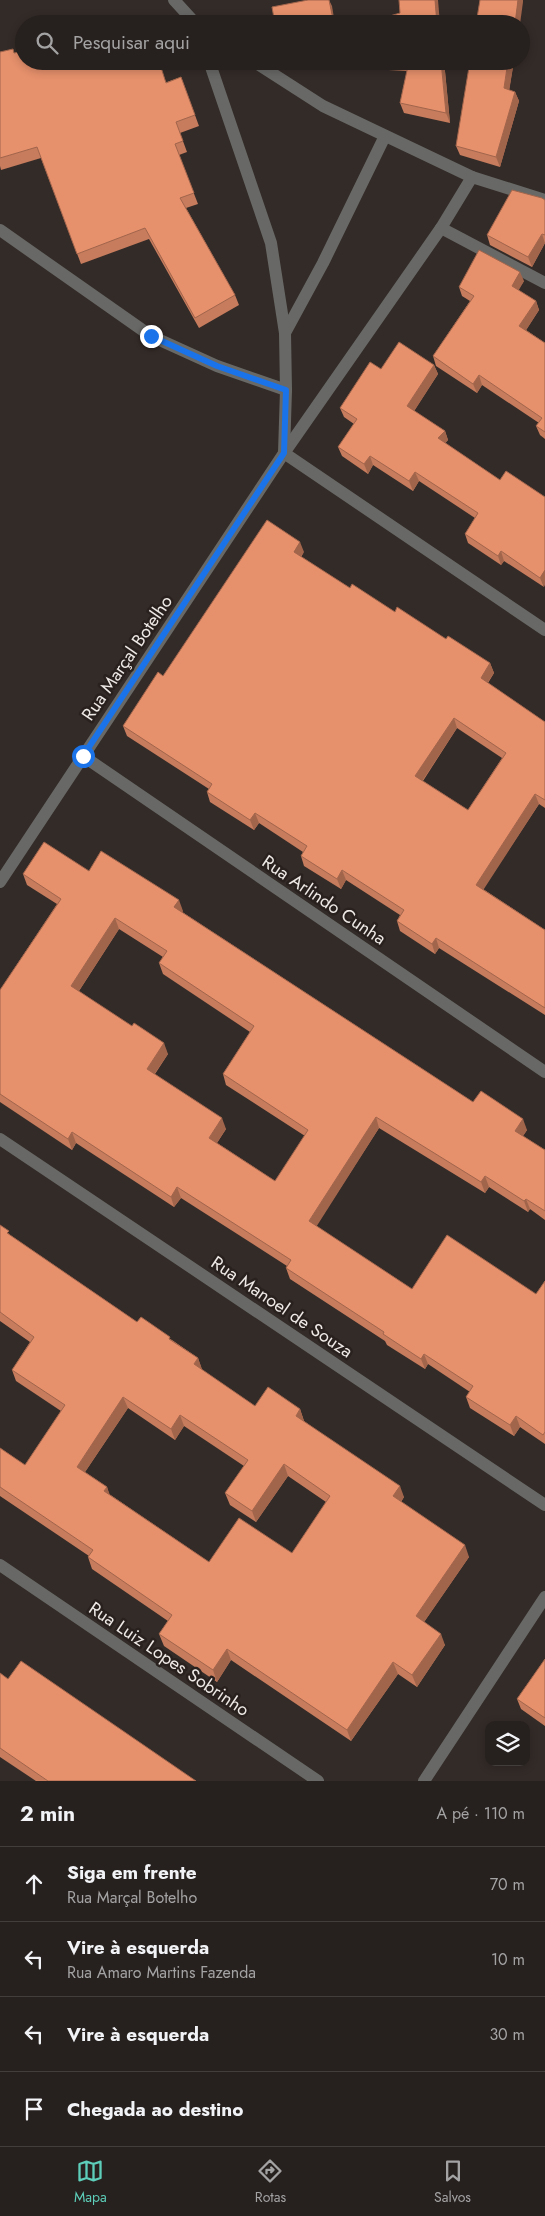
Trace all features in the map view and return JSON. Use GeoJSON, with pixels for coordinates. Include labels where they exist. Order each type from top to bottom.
{"type":"FeatureCollection","features":[{"type":"Feature","properties":{"kind":"street"},"geometry":{"type":"LineString","coordinates":[[174,0],[188,15]]}},
{"type":"Feature","properties":{"kind":"street"},"geometry":{"type":"LineString","coordinates":[[212,70],[271,243],[285,333],[284,453],[545,630]]}},
{"type":"Feature","properties":{"kind":"street"},"geometry":{"type":"LineString","coordinates":[[267,70],[323,106],[472,177],[545,200]]}},
{"type":"Feature","properties":{"kind":"street"},"geometry":{"type":"LineString","coordinates":[[285,333],[323,263],[385,136]]}},
{"type":"Feature","properties":{"kind":"street","name":"Rua Marçal Botelho"},"geometry":{"type":"LineString","coordinates":[[0,882],[284,453],[441,228],[472,177]]}},
{"type":"Feature","properties":{"kind":"street"},"geometry":{"type":"LineString","coordinates":[[441,228],[545,283]]}},
{"type":"Feature","properties":{"kind":"street"},"geometry":{"type":"LineString","coordinates":[[0,230],[151,336],[217,366],[286,390]]}},
{"type":"Feature","properties":{"kind":"street","name":"Rua Arlindo Cunha"},"geometry":{"type":"LineString","coordinates":[[83,756],[545,1072]]}},
{"type":"Feature","properties":{"kind":"street","name":"Rua Manoel de Souza"},"geometry":{"type":"LineString","coordinates":[[0,1139],[545,1505]]}},
{"type":"Feature","properties":{"kind":"street","name":"Rua Luiz Lopes Sobrinho"},"geometry":{"type":"LineString","coordinates":[[0,1565],[318,1781]]}},
{"type":"Feature","properties":{"kind":"street"},"geometry":{"type":"LineString","coordinates":[[424,1781],[545,1597]]}},
{"type":"Feature","properties":{"kind":"building"},"geometry":{"type":"Polygon","coordinates":[[[308,0],[329,0],[332,15],[273,15],[272,7],[308,0]]]}},
{"type":"Feature","properties":{"kind":"building"},"geometry":{"type":"Polygon","coordinates":[[[399,0],[435,0],[436,15],[393,15],[400,13],[399,0]]]}},
{"type":"Feature","properties":{"kind":"building"},"geometry":{"type":"Polygon","coordinates":[[[480,0],[518,0],[516,15],[478,15],[480,0]]]}},
{"type":"Feature","properties":{"kind":"building"},"geometry":{"type":"Polygon","coordinates":[[[13,49],[15,53],[15,70],[162,70],[166,83],[181,77],[195,115],[176,122],[183,141],[175,144],[194,193],[180,198],[235,295],[195,318],[145,228],[77,254],[37,147],[0,158],[0,52],[13,49]]]}},
{"type":"Feature","properties":{"kind":"building"},"geometry":{"type":"Polygon","coordinates":[[[407,70],[442,70],[446,113],[400,103],[407,70]]]}},
{"type":"Feature","properties":{"kind":"building"},"geometry":{"type":"Polygon","coordinates":[[[469,70],[507,70],[504,88],[515,92],[496,157],[456,146],[469,70]]]}},
{"type":"Feature","properties":{"kind":"building"},"geometry":{"type":"Polygon","coordinates":[[[512,190],[545,200],[545,235],[542,234],[528,257],[487,235],[512,190]]]}},
{"type":"Feature","properties":{"kind":"building"},"geometry":{"type":"Polygon","coordinates":[[[479,250],[520,272],[512,286],[536,301],[519,326],[545,343],[545,432],[536,426],[542,418],[479,375],[473,384],[433,356],[474,296],[459,287],[479,250]]]}},
{"type":"Feature","properties":{"kind":"building"},"geometry":{"type":"Polygon","coordinates":[[[399,342],[434,365],[407,406],[445,431],[438,438],[500,480],[506,471],[545,497],[545,570],[540,578],[501,551],[498,556],[465,534],[478,513],[415,472],[409,481],[370,456],[364,464],[338,447],[357,419],[340,408],[370,362],[381,369],[399,342]]]}},
{"type":"Feature","properties":{"kind":"building"},"geometry":{"type":"Polygon","coordinates":[[[267,520],[300,542],[294,552],[350,588],[352,584],[395,612],[397,607],[446,639],[448,636],[490,663],[481,678],[545,722],[545,800],[535,794],[476,885],[545,930],[545,1008],[436,938],[432,944],[397,921],[404,910],[342,870],[337,879],[301,856],[307,846],[255,813],[250,820],[207,792],[212,784],[123,726],[158,672],[163,676],[267,520]],[[454,718],[415,776],[468,810],[506,753],[454,718]]]}},
{"type":"Feature","properties":{"kind":"building"},"geometry":{"type":"Polygon","coordinates":[[[44,842],[89,871],[101,851],[179,900],[174,907],[473,1102],[481,1091],[523,1119],[515,1131],[545,1150],[545,1211],[526,1199],[524,1201],[485,1176],[481,1182],[376,1117],[309,1221],[412,1289],[447,1235],[536,1294],[545,1281],[545,1432],[543,1435],[516,1416],[510,1425],[466,1397],[473,1386],[424,1354],[421,1359],[383,1334],[384,1332],[286,1268],[291,1260],[177,1187],[171,1197],[72,1132],[68,1139],[0,1094],[0,990],[61,899],[23,874],[44,842]],[[115,918],[71,986],[132,1026],[134,1023],[164,1043],[147,1069],[222,1118],[209,1138],[275,1181],[308,1130],[223,1074],[254,1026],[159,963],[167,951],[115,918]]]}},
{"type":"Feature","properties":{"kind":"building"},"geometry":{"type":"Polygon","coordinates":[[[0,1225],[9,1231],[7,1233],[137,1322],[141,1317],[170,1337],[169,1339],[198,1358],[194,1364],[255,1406],[268,1387],[300,1409],[296,1416],[400,1486],[393,1496],[465,1545],[416,1616],[441,1634],[412,1675],[393,1662],[347,1730],[227,1649],[213,1670],[159,1634],[172,1615],[88,1557],[93,1550],[0,1487],[0,1448],[25,1465],[65,1405],[12,1370],[34,1337],[0,1312],[0,1225]],[[123,1397],[77,1467],[107,1487],[104,1491],[209,1562],[239,1518],[292,1553],[330,1496],[284,1464],[252,1511],[225,1493],[248,1460],[180,1415],[171,1429],[123,1397]]]}},
{"type":"Feature","properties":{"kind":"building"},"geometry":{"type":"Polygon","coordinates":[[[545,1659],[545,1718],[517,1699],[545,1659]]]}},
{"type":"Feature","properties":{"kind":"building"},"geometry":{"type":"Polygon","coordinates":[[[21,1661],[196,1781],[48,1781],[0,1748],[0,1673],[8,1679],[21,1661]]]}},
{"type":"Feature","properties":{"kind":"route"},"geometry":{"type":"LineString","coordinates":[[83,756],[284,453],[286,390],[217,366],[151,336]]}}]}
